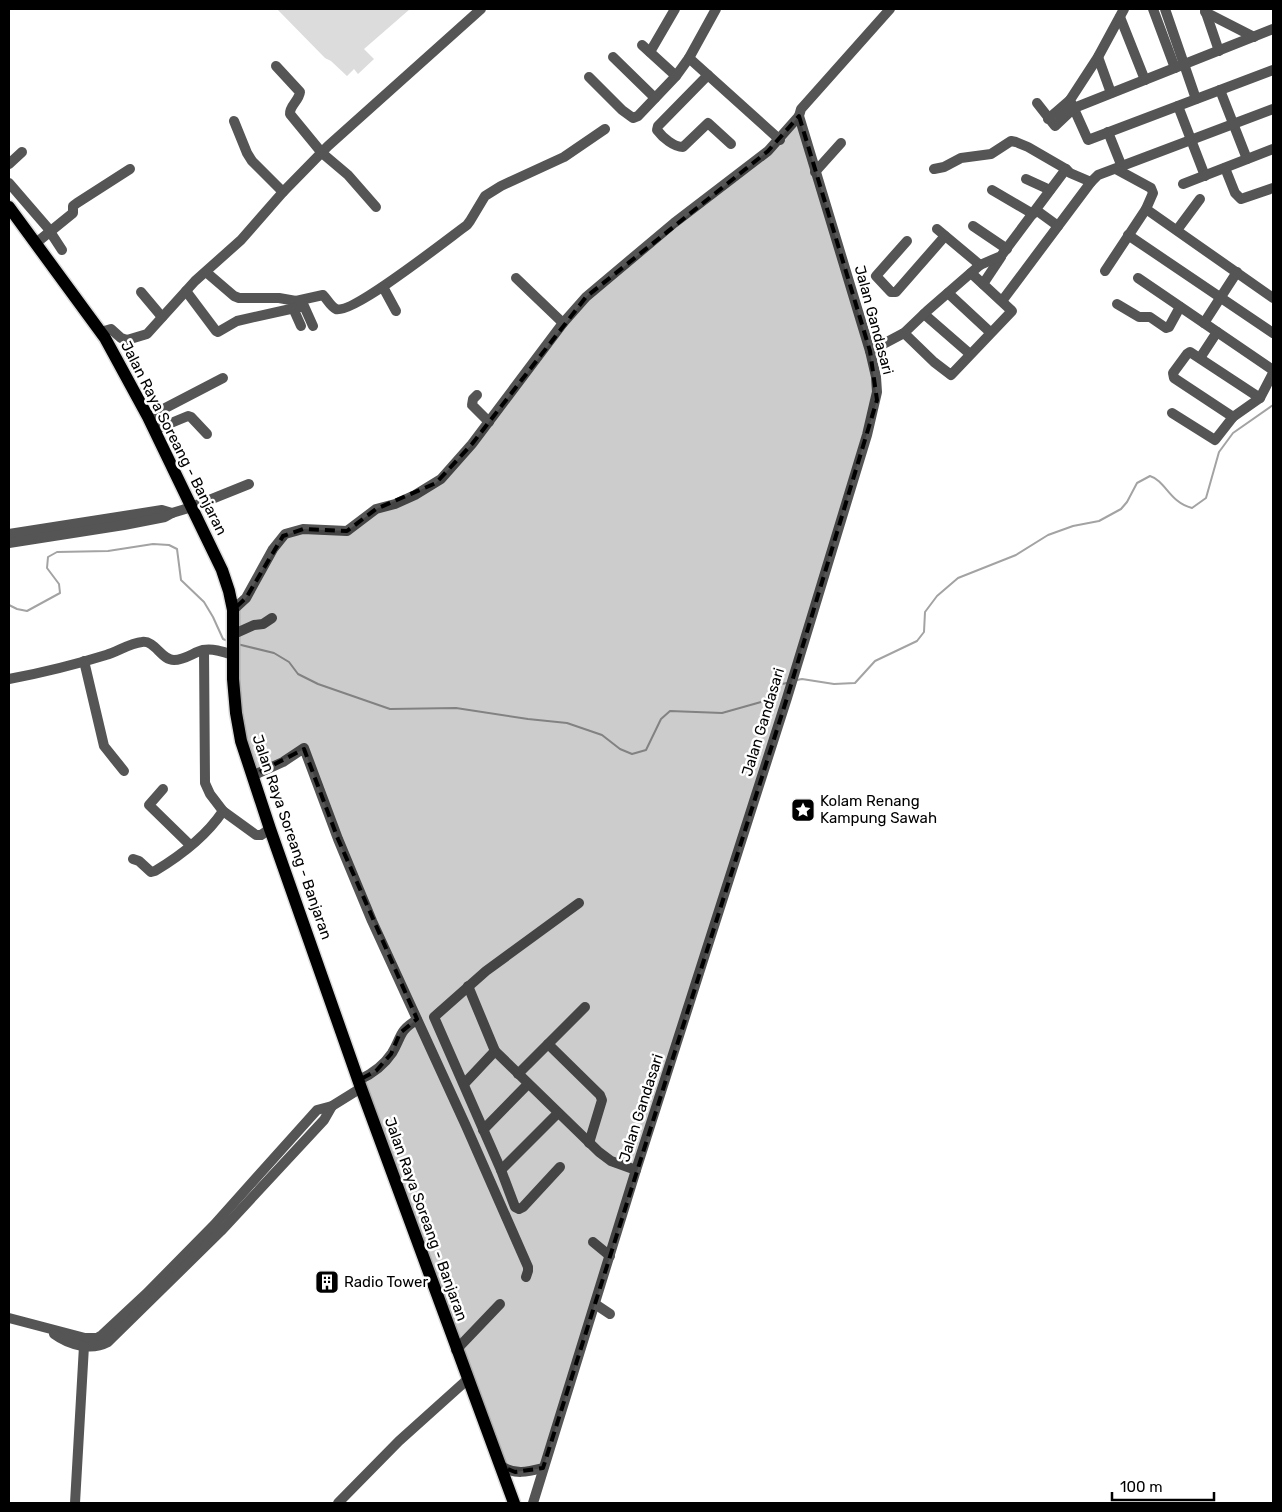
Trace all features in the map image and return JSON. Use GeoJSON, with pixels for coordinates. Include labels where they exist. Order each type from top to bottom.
{"type":"FeatureCollection","features":[{"type":"Feature","properties":{"kind":"main road","name":"Jalan Raya Soreang - Banjaran"},"geometry":{"type":"LineString","coordinates":[[9,207],[101,332],[148,417],[222,570],[230,591],[233,610],[233,679],[241,741],[360,1084],[456,1350],[514,1503]]}},
{"type":"Feature","properties":{"kind":"street"},"geometry":{"type":"LineString","coordinates":[[101,332],[111,329],[124,339],[129,340],[147,334],[186,291],[241,240],[283,192],[322,153],[481,9]]}},
{"type":"Feature","properties":{"kind":"street"},"geometry":{"type":"LineString","coordinates":[[675,9],[646,48],[676,76]]}},
{"type":"Feature","properties":{"kind":"street"},"geometry":{"type":"LineString","coordinates":[[589,77],[622,110],[633,118],[638,116],[676,76],[689,58],[716,9]]}},
{"type":"Feature","properties":{"kind":"street"},"geometry":{"type":"LineString","coordinates":[[233,610],[244,601],[273,549],[285,534],[302,529],[347,531],[376,510],[415,495],[441,479],[489,422],[563,323],[592,290],[674,223],[760,158],[780,140],[799,116],[802,109],[890,9]]}},
{"type":"Feature","properties":{"kind":"street"},"geometry":{"type":"LineString","coordinates":[[1153,9],[1196,99]]}},
{"type":"Feature","properties":{"kind":"street"},"geometry":{"type":"LineString","coordinates":[[1165,9],[1180,66]]}},
{"type":"Feature","properties":{"kind":"street"},"geometry":{"type":"LineString","coordinates":[[1205,10],[1219,51]]}},
{"type":"Feature","properties":{"kind":"street"},"geometry":{"type":"LineString","coordinates":[[1205,10],[1254,37]]}},
{"type":"Feature","properties":{"kind":"street"},"geometry":{"type":"LineString","coordinates":[[1122,13],[1145,80]]}},
{"type":"Feature","properties":{"kind":"street"},"geometry":{"type":"LineString","coordinates":[[1037,103],[1054,126],[1072,104],[1122,13]]}},
{"type":"Feature","properties":{"kind":"street"},"geometry":{"type":"LineString","coordinates":[[1048,119],[1072,104],[1111,93],[1273,29]]}},
{"type":"Feature","properties":{"kind":"street"},"geometry":{"type":"LineString","coordinates":[[613,57],[655,98]]}},
{"type":"Feature","properties":{"kind":"street"},"geometry":{"type":"LineString","coordinates":[[1098,57],[1111,93]]}},
{"type":"Feature","properties":{"kind":"street"},"geometry":{"type":"LineString","coordinates":[[689,58],[780,140]]}},
{"type":"Feature","properties":{"kind":"street"},"geometry":{"type":"LineString","coordinates":[[276,66],[300,92],[300,96],[290,114],[322,153],[348,175],[376,206]]}},
{"type":"Feature","properties":{"kind":"street"},"geometry":{"type":"LineString","coordinates":[[1072,104],[1089,140],[1273,70]]}},
{"type":"Feature","properties":{"kind":"street"},"geometry":{"type":"LineString","coordinates":[[708,75],[658,126],[657,130],[680,148],[708,124],[731,144]]}},
{"type":"Feature","properties":{"kind":"street"},"geometry":{"type":"LineString","coordinates":[[1220,90],[1247,160]]}},
{"type":"Feature","properties":{"kind":"street"},"geometry":{"type":"LineString","coordinates":[[1178,106],[1205,176]]}},
{"type":"Feature","properties":{"kind":"street"},"geometry":{"type":"LineString","coordinates":[[1002,301],[1098,175],[1273,109]]}},
{"type":"Feature","properties":{"kind":"street","name":"Jalan Gandasari"},"geometry":{"type":"LineString","coordinates":[[532,1503],[787,698],[876,400],[876,377],[870,352],[814,172],[799,116]]}},
{"type":"Feature","properties":{"kind":"street"},"geometry":{"type":"LineString","coordinates":[[1062,118],[1084,130]]}},
{"type":"Feature","properties":{"kind":"street"},"geometry":{"type":"LineString","coordinates":[[234,120],[247,153],[283,192]]}},
{"type":"Feature","properties":{"kind":"street"},"geometry":{"type":"LineString","coordinates":[[206,272],[234,296],[239,298],[279,298],[292,301],[322,295],[337,309],[343,309],[383,287],[466,225],[485,196],[501,186],[564,158],[605,128]]}},
{"type":"Feature","properties":{"kind":"street"},"geometry":{"type":"LineString","coordinates":[[1105,270],[1146,209],[1153,193],[1151,188],[1119,168],[1108,132]]}},
{"type":"Feature","properties":{"kind":"street"},"geometry":{"type":"LineString","coordinates":[[934,169],[944,167],[954,160],[961,158],[991,154],[1011,141],[1028,147],[1070,173],[1091,182]]}},
{"type":"Feature","properties":{"kind":"street"},"geometry":{"type":"LineString","coordinates":[[814,172],[841,143]]}},
{"type":"Feature","properties":{"kind":"street"},"geometry":{"type":"LineString","coordinates":[[1183,184],[1273,149]]}},
{"type":"Feature","properties":{"kind":"street"},"geometry":{"type":"LineString","coordinates":[[9,164],[22,152]]}},
{"type":"Feature","properties":{"kind":"street"},"geometry":{"type":"LineString","coordinates":[[1225,168],[1235,193],[1241,199],[1273,188]]}},
{"type":"Feature","properties":{"kind":"street"},"geometry":{"type":"LineString","coordinates":[[36,243],[73,213],[73,206],[130,169]]}},
{"type":"Feature","properties":{"kind":"street"},"geometry":{"type":"LineString","coordinates":[[984,284],[1004,253],[1066,169]]}},
{"type":"Feature","properties":{"kind":"street"},"geometry":{"type":"LineString","coordinates":[[1026,179],[1050,190]]}},
{"type":"Feature","properties":{"kind":"street"},"geometry":{"type":"LineString","coordinates":[[9,183],[62,250]]}},
{"type":"Feature","properties":{"kind":"street"},"geometry":{"type":"LineString","coordinates":[[992,190],[1058,226]]}},
{"type":"Feature","properties":{"kind":"street"},"geometry":{"type":"LineString","coordinates":[[1177,230],[1200,199]]}},
{"type":"Feature","properties":{"kind":"street"},"geometry":{"type":"LineString","coordinates":[[1146,209],[1273,298]]}},
{"type":"Feature","properties":{"kind":"street"},"geometry":{"type":"LineString","coordinates":[[973,226],[1004,253]]}},
{"type":"Feature","properties":{"kind":"street"},"geometry":{"type":"LineString","coordinates":[[937,229],[980,265]]}},
{"type":"Feature","properties":{"kind":"street"},"geometry":{"type":"LineString","coordinates":[[1128,235],[1273,333]]}},
{"type":"Feature","properties":{"kind":"street"},"geometry":{"type":"LineString","coordinates":[[907,241],[876,276],[891,292],[896,292],[946,236]]}},
{"type":"Feature","properties":{"kind":"street"},"geometry":{"type":"LineString","coordinates":[[870,352],[904,333],[980,265],[1004,253]]}},
{"type":"Feature","properties":{"kind":"street"},"geometry":{"type":"LineString","coordinates":[[1204,323],[1237,272]]}},
{"type":"Feature","properties":{"kind":"street"},"geometry":{"type":"LineString","coordinates":[[904,333],[950,376],[1012,311],[971,273]]}},
{"type":"Feature","properties":{"kind":"street"},"geometry":{"type":"LineString","coordinates":[[516,278],[563,323]]}},
{"type":"Feature","properties":{"kind":"street"},"geometry":{"type":"LineString","coordinates":[[1138,278],[1273,372],[1260,398],[1233,418],[1214,441],[1172,413]]}},
{"type":"Feature","properties":{"kind":"street"},"geometry":{"type":"LineString","coordinates":[[383,287],[396,311]]}},
{"type":"Feature","properties":{"kind":"street"},"geometry":{"type":"LineString","coordinates":[[186,291],[214,330],[218,332],[237,321],[305,306],[313,326]]}},
{"type":"Feature","properties":{"kind":"street"},"geometry":{"type":"LineString","coordinates":[[141,292],[162,317]]}},
{"type":"Feature","properties":{"kind":"street"},"geometry":{"type":"LineString","coordinates":[[948,293],[990,332]]}},
{"type":"Feature","properties":{"kind":"street"},"geometry":{"type":"LineString","coordinates":[[1117,304],[1138,317],[1150,317],[1166,328],[1180,307]]}},
{"type":"Feature","properties":{"kind":"street"},"geometry":{"type":"LineString","coordinates":[[293,308],[301,326]]}},
{"type":"Feature","properties":{"kind":"street"},"geometry":{"type":"LineString","coordinates":[[924,314],[970,354]]}},
{"type":"Feature","properties":{"kind":"street"},"geometry":{"type":"LineString","coordinates":[[1200,358],[1217,332]]}},
{"type":"Feature","properties":{"kind":"street"},"geometry":{"type":"LineString","coordinates":[[1233,418],[1174,378],[1173,373],[1187,354],[1190,352],[1200,358],[1260,398]]}},
{"type":"Feature","properties":{"kind":"street"},"geometry":{"type":"LineString","coordinates":[[148,417],[223,378]]}},
{"type":"Feature","properties":{"kind":"street"},"geometry":{"type":"LineString","coordinates":[[477,395],[472,405],[489,422]]}},
{"type":"Feature","properties":{"kind":"street"},"geometry":{"type":"LineString","coordinates":[[154,430],[191,416],[207,434]]}},
{"type":"Feature","properties":{"kind":"street"},"geometry":{"type":"LineString","coordinates":[[14,538],[124,526],[165,518],[172,512],[192,507],[250,484]]}},
{"type":"Feature","properties":{"kind":"street"},"geometry":{"type":"LineString","coordinates":[[9,679],[46,672],[106,655],[142,642],[151,644],[165,657],[173,660],[180,659],[204,650],[234,643],[254,625],[263,624],[272,618]]}},
{"type":"Feature","properties":{"kind":"street"},"geometry":{"type":"LineString","coordinates":[[204,650],[205,783],[210,794],[223,811],[256,835],[261,835],[270,829]]}},
{"type":"Feature","properties":{"kind":"street"},"geometry":{"type":"LineString","coordinates":[[84,661],[104,746],[124,771]]}},
{"type":"Feature","properties":{"kind":"street"},"geometry":{"type":"LineString","coordinates":[[252,776],[283,762],[304,748],[341,848],[528,1267],[526,1278]]}},
{"type":"Feature","properties":{"kind":"street"},"geometry":{"type":"LineString","coordinates":[[163,789],[150,804],[190,845]]}},
{"type":"Feature","properties":{"kind":"street"},"geometry":{"type":"LineString","coordinates":[[133,859],[153,872],[161,868],[213,824],[223,811]]}},
{"type":"Feature","properties":{"kind":"street"},"geometry":{"type":"LineString","coordinates":[[560,1168],[523,1207],[519,1209],[515,1207],[501,1170],[434,1016],[486,971],[580,903]]}},
{"type":"Feature","properties":{"kind":"street"},"geometry":{"type":"LineString","coordinates":[[468,986],[495,1051],[589,1143],[611,1161],[636,1170]]}},
{"type":"Feature","properties":{"kind":"street"},"geometry":{"type":"LineString","coordinates":[[518,1074],[585,1006]]}},
{"type":"Feature","properties":{"kind":"street"},"geometry":{"type":"LineString","coordinates":[[49,1328],[53,1334],[71,1343],[97,1346],[108,1342],[148,1297],[272,1169],[317,1110],[332,1106],[376,1071],[391,1054],[400,1033],[417,1020]]}},
{"type":"Feature","properties":{"kind":"street"},"geometry":{"type":"LineString","coordinates":[[548,1044],[600,1095],[602,1100],[589,1143]]}},
{"type":"Feature","properties":{"kind":"street"},"geometry":{"type":"LineString","coordinates":[[464,1084],[495,1051]]}},
{"type":"Feature","properties":{"kind":"street"},"geometry":{"type":"LineString","coordinates":[[484,1130],[528,1084]]}},
{"type":"Feature","properties":{"kind":"street"},"geometry":{"type":"LineString","coordinates":[[501,1170],[558,1113]]}},
{"type":"Feature","properties":{"kind":"street"},"geometry":{"type":"LineString","coordinates":[[593,1242],[610,1256]]}},
{"type":"Feature","properties":{"kind":"street"},"geometry":{"type":"LineString","coordinates":[[9,1318],[85,1338],[97,1338],[148,1297]]}},
{"type":"Feature","properties":{"kind":"street"},"geometry":{"type":"LineString","coordinates":[[456,1350],[500,1304]]}},
{"type":"Feature","properties":{"kind":"street"},"geometry":{"type":"LineString","coordinates":[[595,1304],[610,1314]]}},
{"type":"Feature","properties":{"kind":"street"},"geometry":{"type":"LineString","coordinates":[[75,1503],[84,1346]]}},
{"type":"Feature","properties":{"kind":"street"},"geometry":{"type":"LineString","coordinates":[[338,1503],[400,1441],[468,1379]]}},
{"type":"Feature","properties":{"kind":"street"},"geometry":{"type":"LineString","coordinates":[[501,1466],[516,1472],[543,1468]]}},
{"type":"Feature","properties":{"kind":"highlighted area"},"geometry":{"type":"Polygon","coordinates":[[[799,116],[870,351],[877,400],[787,698],[543,1468],[515,1472],[501,1466],[359,1080],[376,1071],[391,1054],[400,1033],[417,1019],[338,839],[304,749],[252,776],[236,713],[233,610],[246,598],[283,536],[303,529],[347,531],[376,509],[436,483],[472,444],[586,297],[768,151],[799,116]]]}},
{"type":"Feature","properties":{"kind":"shaded area"},"geometry":{"type":"Polygon","coordinates":[[[277,9],[410,9],[364,49],[374,59],[358,74],[354,69],[347,76],[325,58],[277,9]]]}},
{"type":"Feature","properties":{"kind":"waterway"},"geometry":{"type":"LineString","coordinates":[[797,680],[802,679],[834,684],[855,683],[875,661],[917,641],[924,632],[925,612],[937,596],[958,578],[1016,555],[1048,535],[1073,526],[1099,521],[1121,509],[1137,483],[1150,476],[1160,482],[1178,501],[1192,508],[1206,498],[1219,452],[1233,433],[1273,405]]}},
{"type":"Feature","properties":{"kind":"waterway"},"geometry":{"type":"LineString","coordinates":[[9,605],[27,611],[60,593],[59,584],[47,568],[48,557],[57,552],[108,551],[153,544],[169,545],[177,549],[181,580],[204,602],[223,639],[228,641]]}},
{"type":"Feature","properties":{"kind":"waterway"},"geometry":{"type":"LineString","coordinates":[[237,644],[274,653],[289,662],[298,674],[318,684],[390,709],[456,708],[567,723],[602,735],[620,749],[632,754],[646,750],[661,719],[670,711],[722,713],[761,702],[782,684],[787,683]]}},
{"type":"Feature","properties":{"kind":"place","name":"Kolam Renang Kampung Sawah"},"geometry":{"type":"Point","coordinates":[803,810]}},
{"type":"Feature","properties":{"kind":"place","name":"Radio Tower"},"geometry":{"type":"Point","coordinates":[327,1282]}}]}
